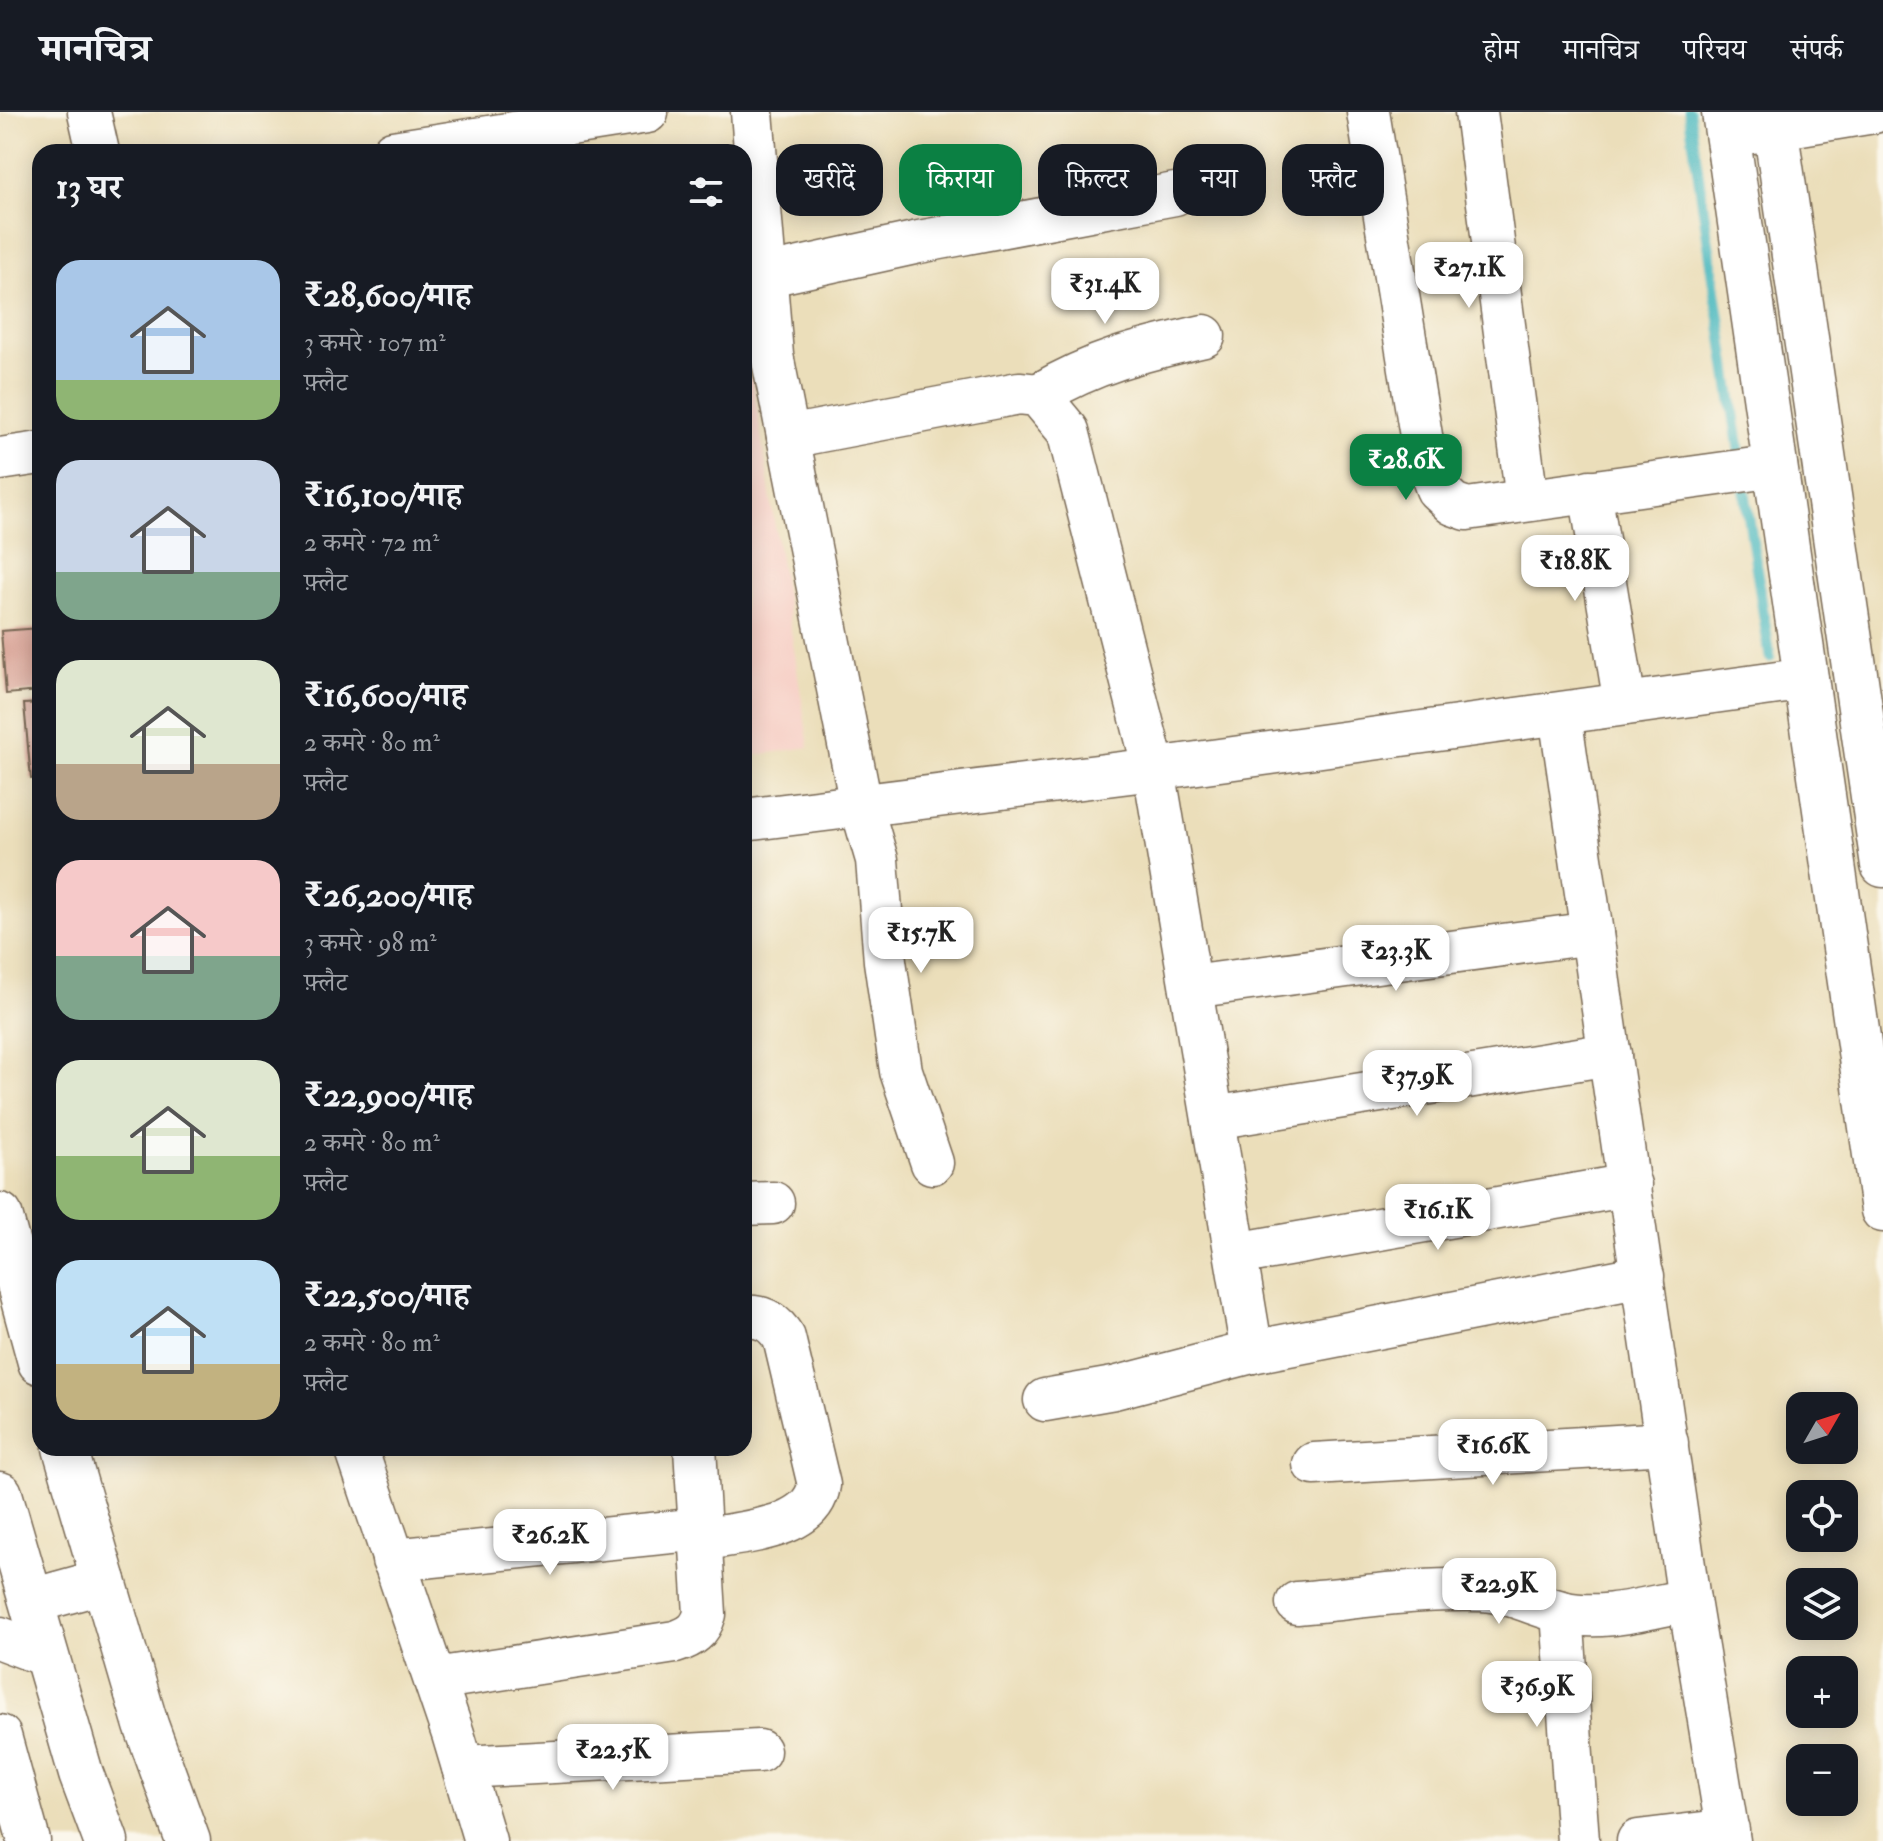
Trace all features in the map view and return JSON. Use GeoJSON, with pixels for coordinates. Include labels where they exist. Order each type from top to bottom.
{"type":"FeatureCollection","features":[{"type":"Feature","properties":{"kind":"street"},"geometry":{"type":"LineString","coordinates":[[89,112],[96,144]]}},
{"type":"Feature","properties":{"kind":"street"},"geometry":{"type":"LineString","coordinates":[[434,144],[569,118],[647,112]]}},
{"type":"Feature","properties":{"kind":"street"},"geometry":{"type":"LineString","coordinates":[[752,112],[764,276],[758,357],[788,437],[861,805],[877,860],[885,961],[901,1071],[932,1163]]}},
{"type":"Feature","properties":{"kind":"street"},"geometry":{"type":"LineString","coordinates":[[1368,112],[1424,454],[1437,489],[1453,504],[1467,509],[1776,466]]}},
{"type":"Feature","properties":{"kind":"street"},"geometry":{"type":"LineString","coordinates":[[1476,112],[1527,500]]}},
{"type":"Feature","properties":{"kind":"street"},"geometry":{"type":"LineString","coordinates":[[1874,112],[1726,124],[1883,1210]]}},
{"type":"Feature","properties":{"kind":"street"},"geometry":{"type":"LineString","coordinates":[[1774,120],[1883,865]]}},
{"type":"Feature","properties":{"kind":"street"},"geometry":{"type":"LineString","coordinates":[[764,276],[919,242],[1173,194]]}},
{"type":"Feature","properties":{"kind":"street"},"geometry":{"type":"LineString","coordinates":[[788,437],[1019,393],[1038,395],[1073,374],[1120,356],[1204,336]]}},
{"type":"Feature","properties":{"kind":"street"},"geometry":{"type":"LineString","coordinates":[[1038,395],[1068,431],[1154,769],[1252,1352]]}},
{"type":"Feature","properties":{"kind":"street"},"geometry":{"type":"LineString","coordinates":[[0,459],[32,454]]}},
{"type":"Feature","properties":{"kind":"street"},"geometry":{"type":"LineString","coordinates":[[1590,491],[1625,704]]}},
{"type":"Feature","properties":{"kind":"street"},"geometry":{"type":"LineString","coordinates":[[752,819],[1154,769],[1807,679]]}},
{"type":"Feature","properties":{"kind":"street"},"geometry":{"type":"LineString","coordinates":[[1560,714],[1689,1600],[1729,1836],[1638,1841]]}},
{"type":"Feature","properties":{"kind":"street"},"geometry":{"type":"LineString","coordinates":[[1191,987],[1592,933]]}},
{"type":"Feature","properties":{"kind":"street"},"geometry":{"type":"LineString","coordinates":[[1213,1118],[1610,1054]]}},
{"type":"Feature","properties":{"kind":"street"},"geometry":{"type":"LineString","coordinates":[[1236,1254],[1630,1185]]}},
{"type":"Feature","properties":{"kind":"street"},"geometry":{"type":"LineString","coordinates":[[0,1215],[32,1333]]}},
{"type":"Feature","properties":{"kind":"street"},"geometry":{"type":"LineString","coordinates":[[1045,1400],[1114,1388],[1252,1352],[1643,1276]]}},
{"type":"Feature","properties":{"kind":"street"},"geometry":{"type":"LineString","coordinates":[[393,1560],[701,1534],[797,1518],[817,1498],[819,1485],[784,1338],[775,1324],[752,1316]]}},
{"type":"Feature","properties":{"kind":"street"},"geometry":{"type":"LineString","coordinates":[[1314,1464],[1667,1443]]}},
{"type":"Feature","properties":{"kind":"street"},"geometry":{"type":"LineString","coordinates":[[67,1456],[146,1725],[188,1841]]}},
{"type":"Feature","properties":{"kind":"street"},"geometry":{"type":"LineString","coordinates":[[359,1456],[435,1679],[485,1841]]}},
{"type":"Feature","properties":{"kind":"street"},"geometry":{"type":"LineString","coordinates":[[435,1679],[689,1638],[703,1623],[705,1614],[696,1456]]}},
{"type":"Feature","properties":{"kind":"street"},"geometry":{"type":"LineString","coordinates":[[0,1494],[81,1774],[106,1841]]}},
{"type":"Feature","properties":{"kind":"street"},"geometry":{"type":"LineString","coordinates":[[32,1601],[104,1581]]}},
{"type":"Feature","properties":{"kind":"street"},"geometry":{"type":"LineString","coordinates":[[1297,1603],[1484,1590],[1585,1616],[1689,1600]]}},
{"type":"Feature","properties":{"kind":"street"},"geometry":{"type":"LineString","coordinates":[[1562,1612],[1578,1841]]}},
{"type":"Feature","properties":{"kind":"street"},"geometry":{"type":"LineString","coordinates":[[0,1638],[45,1655]]}},
{"type":"Feature","properties":{"kind":"street"},"geometry":{"type":"LineString","coordinates":[[0,1736],[29,1841]]}},
{"type":"Feature","properties":{"kind":"street"},"geometry":{"type":"LineString","coordinates":[[463,1767],[759,1751]]}},
{"type":"Feature","properties":{"kind":"shaded area"},"geometry":{"type":"Polygon","coordinates":[[[752,377],[809,747],[752,756],[752,377]]]}},
{"type":"Feature","properties":{"kind":"building"},"geometry":{"type":"Polygon","coordinates":[[[32,629],[32,692],[6,694],[1,631],[32,629]]]}},
{"type":"Feature","properties":{"kind":"building"},"geometry":{"type":"Polygon","coordinates":[[[24,704],[32,704],[31,779],[24,704]]]}},
{"type":"Feature","properties":{"kind":"waterway"},"geometry":{"type":"LineString","coordinates":[[1689,112],[1741,463]]}},
{"type":"Feature","properties":{"kind":"waterway"},"geometry":{"type":"LineString","coordinates":[[1743,480],[1770,657]]}}]}
